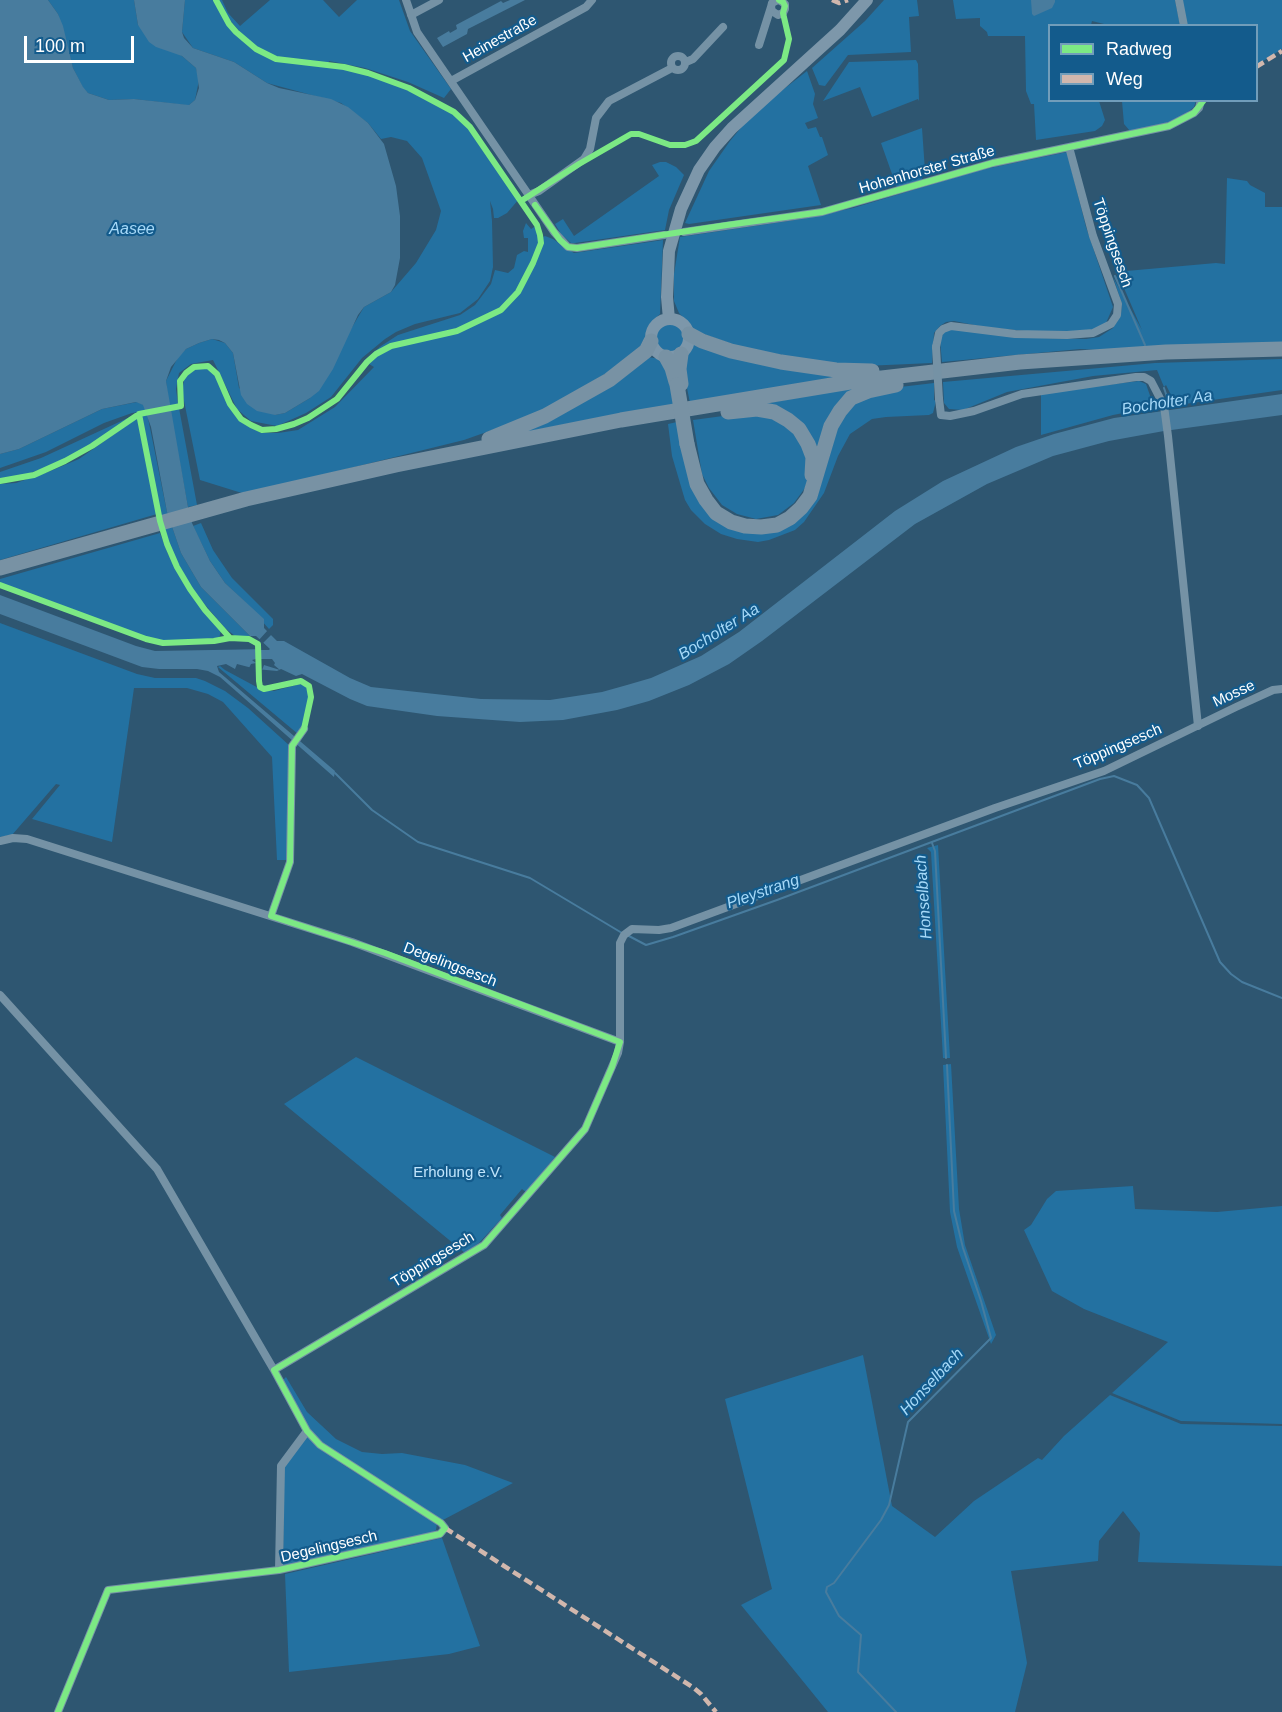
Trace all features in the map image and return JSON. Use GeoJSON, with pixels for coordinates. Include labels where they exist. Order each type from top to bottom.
{"type":"FeatureCollection","features":[{"type":"Feature","properties":{"kind":"highway"},"geometry":{"type":"LineString","coordinates":[[689,334],[731,351],[811,367],[929,372]]}},
{"type":"Feature","properties":{"kind":"highway"},"geometry":{"type":"LineString","coordinates":[[0,574],[34,561],[115,537],[396,465],[491,438],[546,416],[609,380],[646,351],[651,341]]}},
{"type":"Feature","properties":{"kind":"highway"},"geometry":{"type":"LineString","coordinates":[[396,465],[621,420],[856,381],[1020,362],[1282,349]]}},
{"type":"Feature","properties":{"kind":"highway"},"geometry":{"type":"LineString","coordinates":[[247,502],[475,455],[856,386],[953,375],[1167,358],[1282,355]]}},
{"type":"Feature","properties":{"kind":"highway"},"geometry":{"type":"LineString","coordinates":[[673,356],[672,368],[679,384],[697,484],[716,513],[730,522],[745,526],[777,525],[790,518],[801,508],[810,496],[831,426],[851,399],[868,391],[953,375]]}},
{"type":"Feature","properties":{"kind":"highway"},"geometry":{"type":"LineString","coordinates":[[689,444],[701,482],[719,508],[729,515],[756,522],[773,520],[788,514],[802,501],[810,484],[813,467],[808,444],[799,429],[788,420],[774,412],[757,409],[694,414]]}},
{"type":"Feature","properties":{"kind":"highway"},"geometry":{"type":"LineString","coordinates":[[0,568],[34,561]]}},
{"type":"Feature","properties":{"kind":"main road"},"geometry":{"type":"LineString","coordinates":[[669,319],[667,297],[669,251],[681,209],[699,170],[732,128],[840,30],[867,0]]}},
{"type":"Feature","properties":{"kind":"main road"},"geometry":{"type":"LineString","coordinates":[[669,319],[680,321],[689,334],[688,345],[673,356],[656,351],[651,341],[653,329],[657,324],[669,319]]}},
{"type":"Feature","properties":{"kind":"street"},"geometry":{"type":"LineString","coordinates":[[406,0],[417,32],[554,232],[568,247],[577,248],[664,235]]}},
{"type":"Feature","properties":{"kind":"street"},"geometry":{"type":"LineString","coordinates":[[411,15],[439,0]]}},
{"type":"Feature","properties":{"kind":"street","name":"Heinestraße"},"geometry":{"type":"LineString","coordinates":[[451,81],[586,7],[592,0]]}},
{"type":"Feature","properties":{"kind":"street"},"geometry":{"type":"LineString","coordinates":[[759,45],[772,3],[778,0],[785,6],[783,13],[776,14],[771,7]]}},
{"type":"Feature","properties":{"kind":"street"},"geometry":{"type":"LineString","coordinates":[[1179,0],[1184,24]]}},
{"type":"Feature","properties":{"kind":"street"},"geometry":{"type":"LineString","coordinates":[[529,195],[539,191],[584,159],[590,149],[596,118],[609,101],[672,68],[671,61],[674,57],[681,56],[686,62],[693,59],[723,27]]}},
{"type":"Feature","properties":{"kind":"street","name":"Hohenhorster Straße"},"geometry":{"type":"LineString","coordinates":[[684,232],[822,212],[993,163],[1169,126],[1194,112],[1199,108],[1200,102]]}},
{"type":"Feature","properties":{"kind":"street","name":"Töppingsesch"},"geometry":{"type":"LineString","coordinates":[[274,1370],[484,1245],[585,1129],[608,1078],[620,1041],[620,943],[624,934],[632,929],[671,928],[995,808],[1104,771],[1198,726],[1164,406],[1151,381],[1144,377],[1022,394],[974,411],[950,416],[941,415],[936,347],[939,333],[943,329],[951,326],[1015,334],[1093,333],[1111,324],[1117,315],[1118,304],[1093,236],[1069,147]]}},
{"type":"Feature","properties":{"kind":"street","name":"Mosse"},"geometry":{"type":"LineString","coordinates":[[1198,726],[1274,690],[1282,689]]}},
{"type":"Feature","properties":{"kind":"street"},"geometry":{"type":"LineString","coordinates":[[271,916],[290,862],[292,745],[302,732]]}},
{"type":"Feature","properties":{"kind":"street","name":"Degelingsesch"},"geometry":{"type":"LineString","coordinates":[[0,841],[13,838],[27,840],[271,916],[385,953],[620,1041]]}},
{"type":"Feature","properties":{"kind":"street","name":"Degelingsesch"},"geometry":{"type":"LineString","coordinates":[[0,995],[157,1169],[307,1431],[320,1445],[441,1523],[445,1528],[440,1534],[279,1570],[108,1590],[58,1712]]}},
{"type":"Feature","properties":{"kind":"street","name":"Degelingsesch"},"geometry":{"type":"LineString","coordinates":[[279,1570],[281,1466],[307,1431]]}},
{"type":"Feature","properties":{"kind":"green space"},"geometry":{"type":"Polygon","coordinates":[[[48,0],[134,0],[138,25],[196,68],[199,80],[195,100],[185,105],[134,99],[109,100],[88,93],[73,68],[58,14],[48,0]]]}},
{"type":"Feature","properties":{"kind":"green space"},"geometry":{"type":"Polygon","coordinates":[[[185,0],[216,0],[229,24],[243,38],[244,36],[225,15],[217,0],[222,0],[228,13],[240,26],[270,0],[323,0],[339,17],[357,0],[399,0],[410,31],[451,89],[444,98],[408,82],[365,68],[329,61],[328,64],[350,68],[399,84],[449,108],[470,127],[519,199],[507,213],[498,218],[494,218],[490,201],[493,267],[490,281],[478,299],[460,313],[415,324],[396,332],[362,358],[331,397],[306,413],[277,426],[251,421],[237,409],[213,360],[191,364],[179,373],[176,389],[178,404],[169,406],[166,381],[178,357],[186,349],[212,339],[225,343],[233,353],[239,388],[275,415],[285,413],[310,398],[364,307],[391,292],[416,263],[436,230],[441,211],[422,158],[407,141],[391,137],[381,139],[368,123],[341,103],[267,83],[234,62],[193,48],[182,32],[185,0]]]}},
{"type":"Feature","properties":{"kind":"green space"},"geometry":{"type":"Polygon","coordinates":[[[884,0],[917,0],[919,16],[909,17],[911,52],[848,55],[825,86],[819,85],[812,68],[865,21],[884,0]]]}},
{"type":"Feature","properties":{"kind":"green space"},"geometry":{"type":"Polygon","coordinates":[[[953,0],[1175,0],[1180,24],[1104,24],[1092,21],[1091,24],[1048,24],[1048,102],[1099,102],[1105,120],[1102,126],[1095,131],[1036,140],[1034,104],[1031,104],[1026,91],[1025,36],[988,36],[980,26],[980,18],[956,19],[953,0]]]}},
{"type":"Feature","properties":{"kind":"green space"},"geometry":{"type":"Polygon","coordinates":[[[1181,0],[1282,0],[1282,49],[1258,64],[1258,24],[1186,24],[1181,0]]]}},
{"type":"Feature","properties":{"kind":"green space"},"geometry":{"type":"Polygon","coordinates":[[[916,60],[919,101],[918,99],[872,117],[860,87],[823,101],[849,62],[916,60]]]}},
{"type":"Feature","properties":{"kind":"green space"},"geometry":{"type":"Polygon","coordinates":[[[807,71],[815,94],[813,104],[818,118],[805,123],[808,129],[816,127],[828,155],[808,166],[821,205],[685,223],[709,171],[730,141],[744,124],[771,99],[807,71]]]}},
{"type":"Feature","properties":{"kind":"green space"},"geometry":{"type":"Polygon","coordinates":[[[1122,102],[1196,102],[1194,107],[1178,120],[1130,131],[1124,124],[1122,102]]]}},
{"type":"Feature","properties":{"kind":"green space"},"geometry":{"type":"Polygon","coordinates":[[[922,128],[925,171],[921,181],[897,188],[881,143],[922,128]]]}},
{"type":"Feature","properties":{"kind":"green space"},"geometry":{"type":"Polygon","coordinates":[[[1067,152],[1086,227],[1113,307],[1106,323],[1098,328],[1086,331],[1036,332],[984,327],[954,321],[946,322],[934,333],[932,363],[864,366],[818,362],[740,347],[695,331],[679,313],[674,301],[674,274],[680,237],[802,219],[853,208],[980,170],[1067,152]]]}},
{"type":"Feature","properties":{"kind":"green space"},"geometry":{"type":"Polygon","coordinates":[[[660,162],[676,167],[684,175],[669,210],[665,230],[575,243],[571,243],[561,234],[555,224],[563,219],[574,236],[659,176],[652,165],[660,162]]]}},
{"type":"Feature","properties":{"kind":"green space"},"geometry":{"type":"Polygon","coordinates":[[[1227,178],[1247,181],[1265,193],[1265,207],[1282,207],[1282,344],[1117,351],[1080,349],[942,362],[940,340],[944,332],[953,328],[1041,338],[1099,337],[1113,328],[1121,314],[1122,304],[1113,277],[1142,330],[1118,274],[1115,272],[1225,264],[1227,178]]]}},
{"type":"Feature","properties":{"kind":"green space"},"geometry":{"type":"Polygon","coordinates":[[[526,223],[531,229],[536,226],[541,238],[545,236],[553,239],[574,253],[663,240],[660,314],[652,322],[645,345],[617,367],[548,408],[464,440],[245,494],[200,480],[182,391],[185,375],[192,370],[207,367],[215,373],[221,382],[226,399],[242,422],[261,433],[298,430],[335,407],[374,367],[364,361],[381,346],[398,335],[460,315],[475,305],[491,284],[495,270],[508,273],[514,268],[517,255],[524,251],[528,252],[528,238],[524,238],[523,231],[526,223]]]}},
{"type":"Feature","properties":{"kind":"green space"},"geometry":{"type":"Polygon","coordinates":[[[670,323],[680,328],[685,338],[680,348],[670,353],[660,348],[655,338],[660,328],[670,323]]]}},
{"type":"Feature","properties":{"kind":"green space"},"geometry":{"type":"Polygon","coordinates":[[[694,342],[863,374],[690,403],[682,363],[694,342]]]}},
{"type":"Feature","properties":{"kind":"green space"},"geometry":{"type":"Polygon","coordinates":[[[647,357],[661,359],[671,375],[674,407],[496,440],[647,357]]]}},
{"type":"Feature","properties":{"kind":"green space"},"geometry":{"type":"Polygon","coordinates":[[[1282,359],[1282,390],[1171,406],[1173,399],[1166,385],[1164,387],[1157,370],[1093,376],[1007,392],[963,410],[949,409],[944,403],[943,382],[1155,363],[1282,359]]]}},
{"type":"Feature","properties":{"kind":"green space"},"geometry":{"type":"Polygon","coordinates":[[[1139,381],[1146,384],[1154,407],[1113,415],[1041,435],[1041,393],[1139,381]]]}},
{"type":"Feature","properties":{"kind":"green space"},"geometry":{"type":"Polygon","coordinates":[[[934,383],[934,400],[936,401],[933,413],[872,419],[850,434],[838,456],[824,493],[804,522],[795,530],[758,542],[737,539],[721,534],[705,524],[685,500],[672,456],[668,424],[677,422],[681,447],[728,525],[795,518],[830,436],[854,400],[900,387],[934,383]]]}},
{"type":"Feature","properties":{"kind":"green space"},"geometry":{"type":"Polygon","coordinates":[[[866,388],[820,448],[756,405],[847,389],[866,388]]]}},
{"type":"Feature","properties":{"kind":"green space"},"geometry":{"type":"Polygon","coordinates":[[[137,402],[144,405],[146,411],[132,413],[104,423],[46,452],[0,468],[0,454],[19,449],[102,409],[137,402]]]}},
{"type":"Feature","properties":{"kind":"green space"},"geometry":{"type":"Polygon","coordinates":[[[179,408],[197,505],[188,507],[170,410],[179,408]]]}},
{"type":"Feature","properties":{"kind":"green space"},"geometry":{"type":"Polygon","coordinates":[[[147,413],[167,512],[181,553],[201,587],[250,636],[235,636],[225,628],[195,593],[174,557],[160,514],[140,415],[147,413]]]}},
{"type":"Feature","properties":{"kind":"green space"},"geometry":{"type":"Polygon","coordinates":[[[738,414],[779,417],[802,439],[810,474],[805,488],[794,503],[778,515],[756,519],[737,514],[722,505],[702,474],[693,420],[738,414]]]}},
{"type":"Feature","properties":{"kind":"green space"},"geometry":{"type":"Polygon","coordinates":[[[130,417],[98,442],[50,466],[0,482],[0,472],[41,458],[130,417]]]}},
{"type":"Feature","properties":{"kind":"green space"},"geometry":{"type":"Polygon","coordinates":[[[137,418],[157,514],[0,560],[0,484],[16,483],[79,459],[137,418]]]}},
{"type":"Feature","properties":{"kind":"green space"},"geometry":{"type":"Polygon","coordinates":[[[201,523],[213,550],[232,578],[273,619],[273,625],[269,629],[225,583],[210,561],[193,526],[201,523]]]}},
{"type":"Feature","properties":{"kind":"green space"},"geometry":{"type":"Polygon","coordinates":[[[160,533],[168,554],[189,590],[221,630],[219,639],[163,641],[147,638],[0,583],[0,579],[160,533]]]}},
{"type":"Feature","properties":{"kind":"green space"},"geometry":{"type":"Polygon","coordinates":[[[0,623],[137,674],[155,678],[196,678],[205,681],[225,691],[248,708],[290,746],[287,860],[277,860],[272,757],[223,702],[208,694],[187,688],[134,688],[112,842],[32,819],[60,785],[56,784],[12,835],[0,837],[0,623]]]}},
{"type":"Feature","properties":{"kind":"green space"},"geometry":{"type":"Polygon","coordinates":[[[220,666],[264,691],[274,691],[300,684],[307,687],[309,697],[303,725],[298,734],[218,667],[220,666]]]}},
{"type":"Feature","properties":{"kind":"green space"},"geometry":{"type":"Polygon","coordinates":[[[938,845],[950,1058],[943,1058],[931,852],[927,848],[938,845]]]}},
{"type":"Feature","properties":{"kind":"green space","name":"Erholung e.V."},"geometry":{"type":"Polygon","coordinates":[[[356,1057],[555,1157],[526,1192],[522,1189],[500,1215],[502,1218],[479,1243],[465,1253],[284,1104],[356,1057]]]}},
{"type":"Feature","properties":{"kind":"green space"},"geometry":{"type":"Polygon","coordinates":[[[951,1064],[959,1209],[965,1245],[996,1335],[991,1344],[957,1247],[950,1212],[943,1065],[951,1064]]]}},
{"type":"Feature","properties":{"kind":"green space"},"geometry":{"type":"Polygon","coordinates":[[[1133,1186],[1135,1209],[1217,1212],[1282,1206],[1282,1424],[1181,1421],[1112,1393],[1168,1342],[1084,1309],[1052,1291],[1024,1230],[1031,1225],[1047,1199],[1056,1191],[1133,1186]]]}},
{"type":"Feature","properties":{"kind":"green space"},"geometry":{"type":"Polygon","coordinates":[[[863,1355],[892,1506],[935,1537],[974,1501],[1038,1458],[1042,1460],[1064,1436],[1110,1395],[1181,1424],[1282,1426],[1282,1566],[1138,1562],[1140,1533],[1123,1511],[1099,1541],[1098,1561],[1011,1571],[1027,1663],[1015,1712],[828,1712],[741,1605],[772,1589],[725,1399],[863,1355]]]}},
{"type":"Feature","properties":{"kind":"green space"},"geometry":{"type":"Polygon","coordinates":[[[286,1377],[307,1412],[336,1439],[362,1452],[402,1453],[465,1465],[513,1483],[441,1521],[337,1461],[437,1523],[436,1530],[283,1568],[284,1468],[307,1434],[282,1381],[286,1377]]]}},
{"type":"Feature","properties":{"kind":"green space"},"geometry":{"type":"Polygon","coordinates":[[[442,1538],[480,1646],[449,1654],[289,1672],[285,1574],[442,1538]]]}},
{"type":"Feature","properties":{"kind":"water","name":"Aasee"},"geometry":{"type":"Polygon","coordinates":[[[0,0],[48,0],[63,26],[73,68],[88,93],[109,100],[134,99],[189,105],[195,100],[199,88],[196,68],[182,56],[156,47],[149,42],[138,25],[134,0],[185,0],[182,32],[193,48],[234,62],[279,88],[331,99],[348,107],[368,123],[384,144],[396,186],[400,216],[400,258],[395,285],[391,292],[364,307],[358,315],[333,369],[319,391],[285,413],[275,415],[257,411],[247,404],[241,395],[233,353],[225,343],[212,339],[186,349],[171,367],[166,381],[188,507],[192,523],[210,561],[225,583],[264,619],[264,628],[277,641],[284,641],[350,678],[371,687],[481,699],[550,700],[602,692],[651,678],[701,656],[739,632],[895,511],[943,481],[1016,447],[1114,418],[1282,394],[1282,415],[1109,441],[1053,456],[987,484],[915,524],[729,664],[689,685],[649,701],[617,710],[563,720],[520,722],[437,716],[367,706],[302,674],[296,676],[281,669],[277,671],[256,669],[237,664],[235,669],[226,664],[217,666],[219,672],[335,771],[334,777],[220,677],[208,671],[142,667],[0,614],[0,595],[155,651],[270,649],[256,636],[250,636],[201,587],[181,553],[167,512],[151,427],[143,405],[136,402],[102,409],[19,449],[0,454],[0,0]]]}},
{"type":"Feature","properties":{"kind":"water"},"geometry":{"type":"Polygon","coordinates":[[[510,0],[525,0],[468,29],[467,34],[443,47],[437,38],[457,29],[456,25],[501,1],[503,3],[510,0]]]}},
{"type":"Feature","properties":{"kind":"water"},"geometry":{"type":"Polygon","coordinates":[[[1031,0],[1055,0],[1055,2],[1052,8],[1034,16],[1031,0]]]}},
{"type":"Feature","properties":{"kind":"pier"},"geometry":{"type":"Polygon","coordinates":[[[268,630],[272,634],[263,643],[270,650],[260,650],[261,659],[272,659],[274,665],[280,670],[264,665],[261,673],[253,672],[249,668],[251,664],[256,663],[252,660],[256,659],[256,647],[264,647],[258,641],[268,630]]]}},
{"type":"Feature","properties":{"kind":"waterway"},"geometry":{"type":"LineString","coordinates":[[1115,276],[1145,345]]}},
{"type":"Feature","properties":{"kind":"waterway","name":"Bocholter Aa"},"geometry":{"type":"LineString","coordinates":[[1164,388],[1169,403]]}},
{"type":"Feature","properties":{"kind":"waterway","name":"Pleystrang"},"geometry":{"type":"LineString","coordinates":[[335,773],[372,810],[418,842],[530,878],[622,933]]}},
{"type":"Feature","properties":{"kind":"waterway","name":"Pleystrang"},"geometry":{"type":"LineString","coordinates":[[627,935],[646,945],[673,937],[1100,779],[1114,776],[1137,785],[1149,798],[1220,962],[1242,982],[1282,998]]}},
{"type":"Feature","properties":{"kind":"waterway","name":"Honselbach"},"geometry":{"type":"LineString","coordinates":[[932,843],[935,851],[946,1058]]}},
{"type":"Feature","properties":{"kind":"waterway","name":"Honselbach"},"geometry":{"type":"LineString","coordinates":[[896,1712],[858,1672],[861,1635],[839,1616],[826,1592],[827,1587],[834,1583],[881,1520],[889,1505],[908,1422],[991,1338],[954,1211],[947,1065]]}},
{"type":"Feature","properties":{"kind":"marked path"},"geometry":{"type":"LineString","coordinates":[[832,0],[839,3],[848,0]]}},
{"type":"Feature","properties":{"kind":"marked path"},"geometry":{"type":"LineString","coordinates":[[1258,66],[1282,51]]}},
{"type":"Feature","properties":{"kind":"marked path"},"geometry":{"type":"LineString","coordinates":[[445,1528],[694,1688],[716,1712]]}},
{"type":"Feature","properties":{"kind":"cycle path"},"geometry":{"type":"LineString","coordinates":[[0,481],[34,475],[65,461],[92,446],[139,414],[181,406],[180,381],[194,367],[208,366],[217,374],[230,404],[241,419],[251,425],[262,430],[294,424],[308,418],[337,399],[376,354],[391,346],[457,331],[501,310],[518,292],[533,263],[541,243],[537,225],[470,127],[454,112],[409,88],[368,73],[344,67],[276,59],[256,49],[236,32],[216,0]]}},
{"type":"Feature","properties":{"kind":"cycle path"},"geometry":{"type":"LineString","coordinates":[[521,201],[631,134],[639,134],[670,145],[685,145],[696,141],[784,60],[789,39],[783,13],[785,6],[779,0]]}},
{"type":"Feature","properties":{"kind":"cycle path"},"geometry":{"type":"LineString","coordinates":[[535,205],[560,240],[568,247],[577,248],[822,212],[993,163],[1169,126],[1194,113],[1202,102]]}},
{"type":"Feature","properties":{"kind":"cycle path"},"geometry":{"type":"LineString","coordinates":[[139,414],[160,521],[167,544],[190,589],[230,638]]}},
{"type":"Feature","properties":{"kind":"cycle path"},"geometry":{"type":"LineString","coordinates":[[0,585],[146,639],[163,643],[214,641],[230,638],[249,639],[258,644],[260,687],[264,689],[301,681],[309,686],[311,697],[304,729],[292,746],[290,862],[271,916],[385,953],[620,1042],[612,1067],[585,1129],[484,1245],[274,1370],[307,1431],[320,1445],[441,1523],[445,1528],[440,1534],[279,1570],[108,1590],[58,1712]]}}]}
